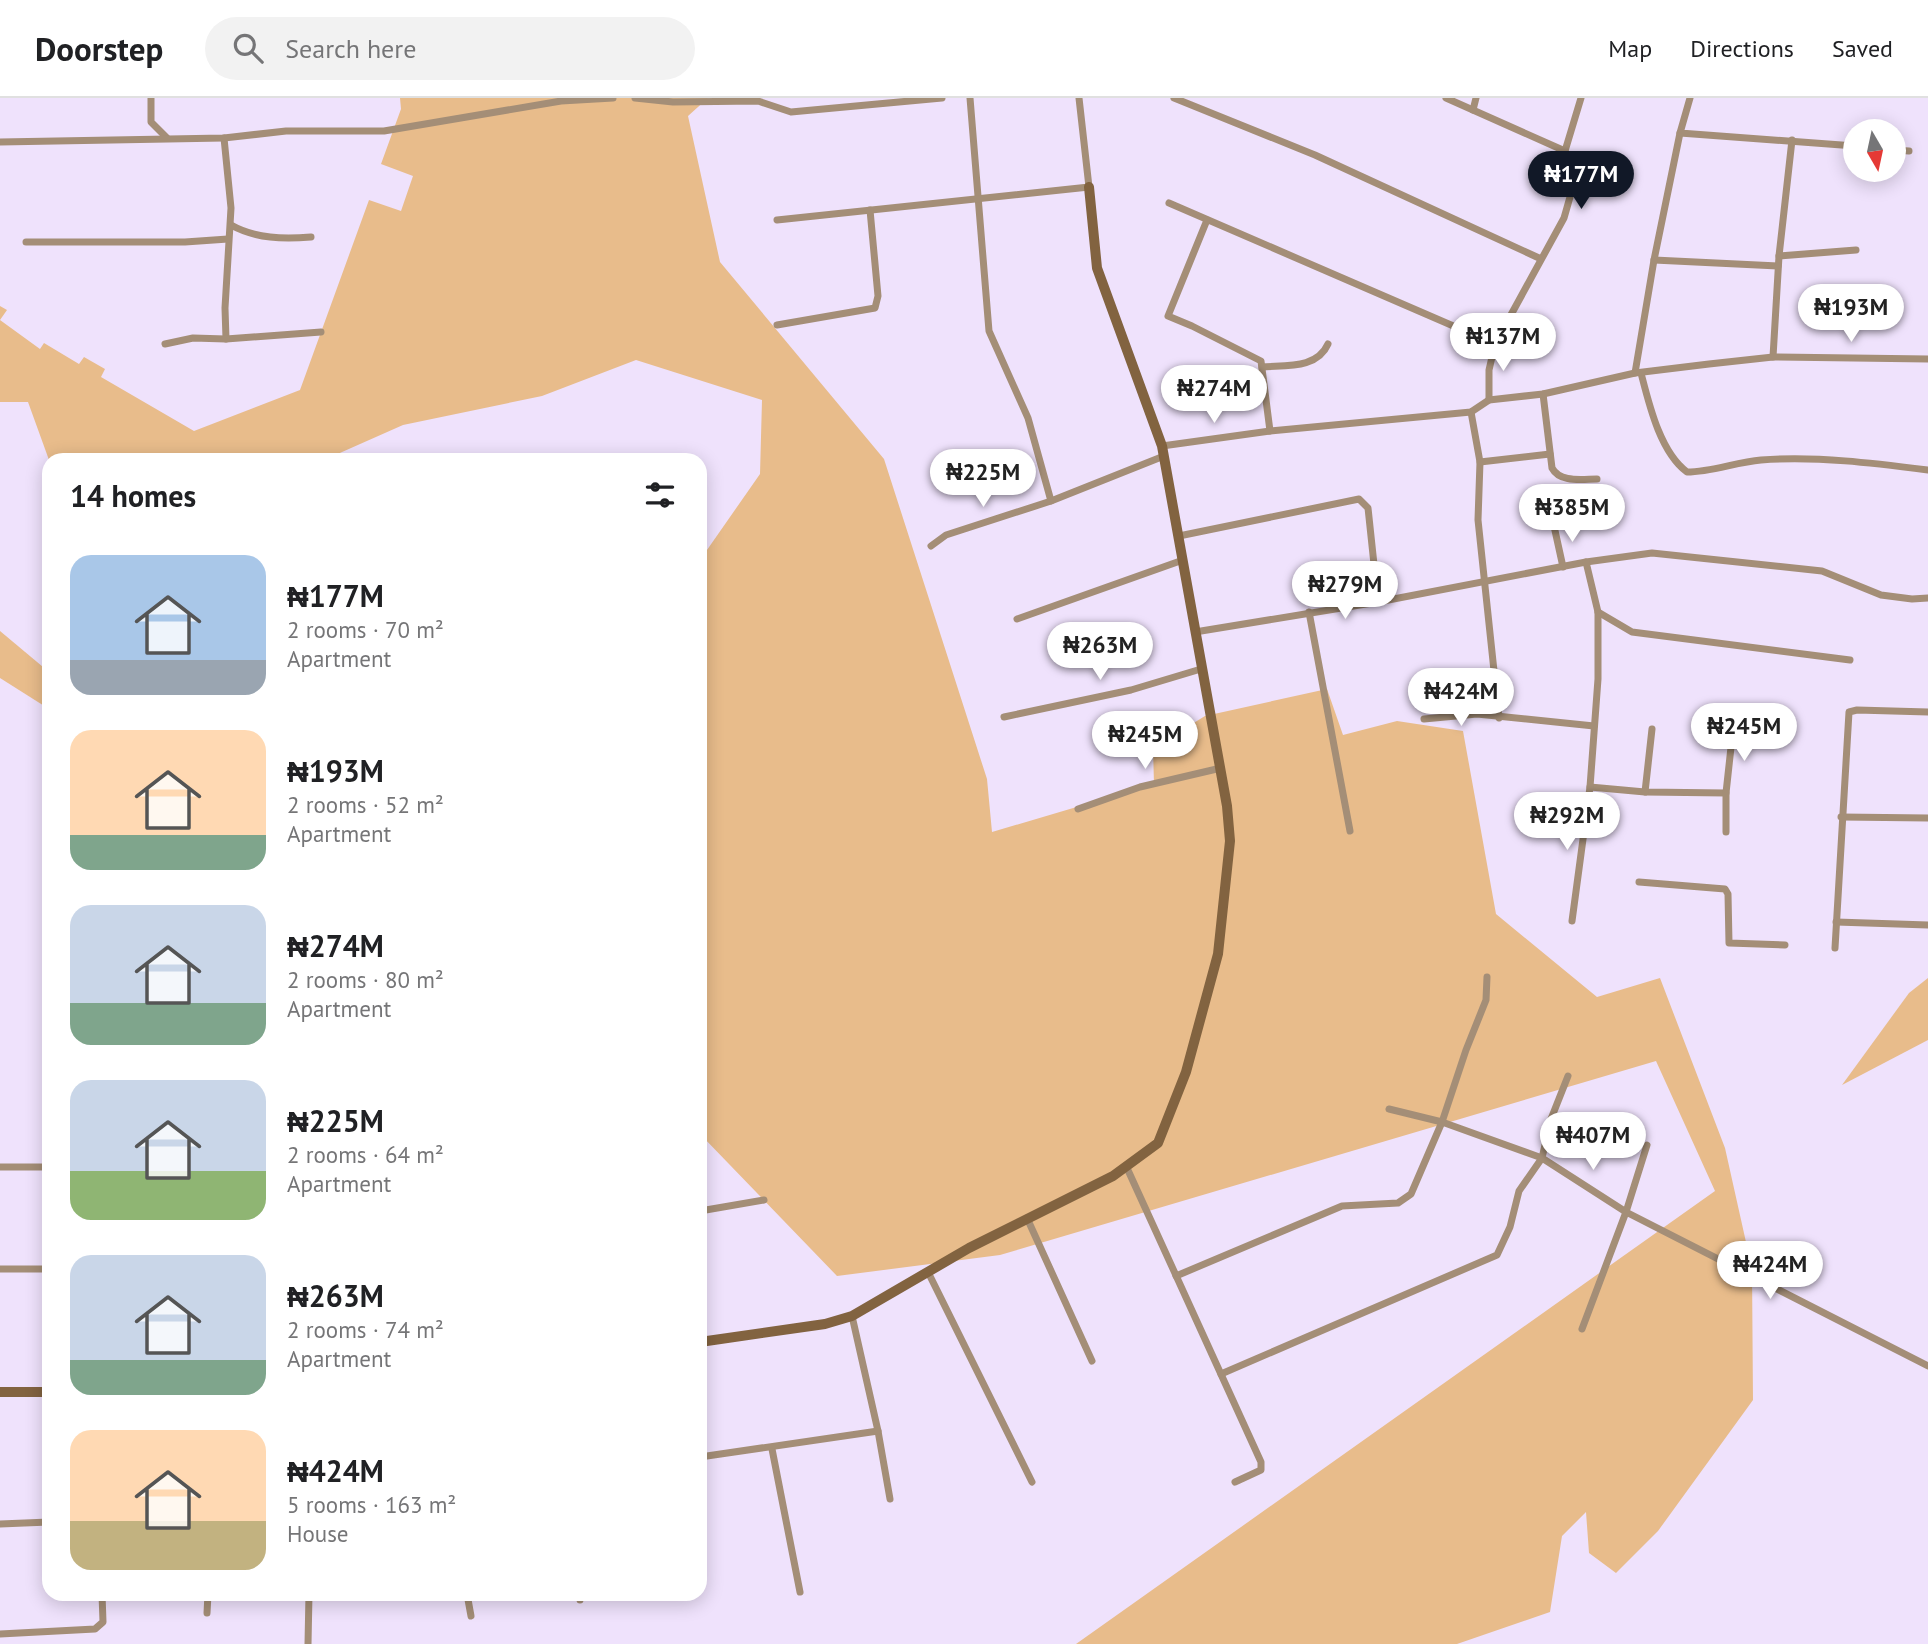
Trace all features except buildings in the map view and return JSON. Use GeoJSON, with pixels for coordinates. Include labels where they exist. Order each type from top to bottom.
{"type":"FeatureCollection","features":[{"type":"Feature","properties":{"kind":"street"},"geometry":{"type":"LineString","coordinates":[[142,139],[151,122],[151,98]]}},
{"type":"Feature","properties":{"kind":"street"},"geometry":{"type":"LineString","coordinates":[[0,142],[223,138],[286,131],[384,131],[561,101],[613,98]]}},
{"type":"Feature","properties":{"kind":"street"},"geometry":{"type":"LineString","coordinates":[[635,98],[673,102],[758,101],[791,111],[942,98]]}},
{"type":"Feature","properties":{"kind":"street"},"geometry":{"type":"LineString","coordinates":[[970,98],[989,331],[1028,418],[1051,501]]}},
{"type":"Feature","properties":{"kind":"street"},"geometry":{"type":"LineString","coordinates":[[707,1341],[825,1324],[852,1316],[1027,1217],[1127,1168],[1158,1143],[1186,1072],[1218,954],[1230,841],[1221,768],[1163,451],[1097,268],[1079,98]]}},
{"type":"Feature","properties":{"kind":"street"},"geometry":{"type":"LineString","coordinates":[[1174,98],[1315,155],[1539,258]]}},
{"type":"Feature","properties":{"kind":"street"},"geometry":{"type":"LineString","coordinates":[[1446,98],[1565,151]]}},
{"type":"Feature","properties":{"kind":"street"},"geometry":{"type":"LineString","coordinates":[[1472,110],[1476,98]]}},
{"type":"Feature","properties":{"kind":"street"},"geometry":{"type":"LineString","coordinates":[[1489,401],[1489,370],[1494,344],[1539,258],[1564,218],[1570,197],[1565,151],[1581,98]]}},
{"type":"Feature","properties":{"kind":"street"},"geometry":{"type":"LineString","coordinates":[[1690,98],[1680,133],[1654,260],[1638,373],[1654,422],[1679,466],[1687,472],[1759,460],[1802,459],[1848,460],[1928,470]]}},
{"type":"Feature","properties":{"kind":"street"},"geometry":{"type":"LineString","coordinates":[[151,122],[168,138]]}},
{"type":"Feature","properties":{"kind":"street"},"geometry":{"type":"LineString","coordinates":[[1680,133],[1843,145]]}},
{"type":"Feature","properties":{"kind":"street"},"geometry":{"type":"LineString","coordinates":[[223,138],[230,187],[231,225],[228,239],[226,339]]}},
{"type":"Feature","properties":{"kind":"street"},"geometry":{"type":"LineString","coordinates":[[1773,357],[1778,266],[1792,139]]}},
{"type":"Feature","properties":{"kind":"street"},"geometry":{"type":"LineString","coordinates":[[777,220],[1089,187]]}},
{"type":"Feature","properties":{"kind":"street"},"geometry":{"type":"LineString","coordinates":[[1169,203],[1494,344]]}},
{"type":"Feature","properties":{"kind":"street"},"geometry":{"type":"LineString","coordinates":[[778,325],[875,308],[878,296],[870,210]]}},
{"type":"Feature","properties":{"kind":"street"},"geometry":{"type":"LineString","coordinates":[[1207,220],[1168,316],[1256,356],[1262,367],[1270,431]]}},
{"type":"Feature","properties":{"kind":"street"},"geometry":{"type":"LineString","coordinates":[[231,225],[244,232],[282,239],[311,237]]}},
{"type":"Feature","properties":{"kind":"street"},"geometry":{"type":"LineString","coordinates":[[26,242],[185,242],[228,239]]}},
{"type":"Feature","properties":{"kind":"street"},"geometry":{"type":"LineString","coordinates":[[1779,256],[1856,250]]}},
{"type":"Feature","properties":{"kind":"street"},"geometry":{"type":"LineString","coordinates":[[1654,260],[1778,266]]}},
{"type":"Feature","properties":{"kind":"street"},"geometry":{"type":"LineString","coordinates":[[165,344],[194,338],[226,339],[321,332]]}},
{"type":"Feature","properties":{"kind":"street"},"geometry":{"type":"LineString","coordinates":[[1262,367],[1313,361],[1324,354],[1328,344]]}},
{"type":"Feature","properties":{"kind":"street"},"geometry":{"type":"LineString","coordinates":[[931,547],[946,536],[1051,501],[1163,451],[1270,431],[1471,412],[1489,401],[1543,394],[1638,373],[1773,357],[1928,359]]}},
{"type":"Feature","properties":{"kind":"street"},"geometry":{"type":"LineString","coordinates":[[1543,394],[1555,474],[1565,478],[1597,479]]}},
{"type":"Feature","properties":{"kind":"street"},"geometry":{"type":"LineString","coordinates":[[1471,412],[1480,462],[1478,520],[1499,718]]}},
{"type":"Feature","properties":{"kind":"street"},"geometry":{"type":"LineString","coordinates":[[1480,462],[1550,454]]}},
{"type":"Feature","properties":{"kind":"street"},"geometry":{"type":"LineString","coordinates":[[1179,536],[1359,499],[1367,508],[1378,602]]}},
{"type":"Feature","properties":{"kind":"street"},"geometry":{"type":"LineString","coordinates":[[1554,526],[1563,567]]}},
{"type":"Feature","properties":{"kind":"street"},"geometry":{"type":"LineString","coordinates":[[1195,632],[1378,602],[1586,562],[1653,553],[1792,566],[1822,571],[1881,594],[1928,598]]}},
{"type":"Feature","properties":{"kind":"street"},"geometry":{"type":"LineString","coordinates":[[1017,619],[1182,560]]}},
{"type":"Feature","properties":{"kind":"street"},"geometry":{"type":"LineString","coordinates":[[1572,921],[1590,786],[1598,679],[1598,612],[1586,562]]}},
{"type":"Feature","properties":{"kind":"street"},"geometry":{"type":"LineString","coordinates":[[1309,612],[1350,831]]}},
{"type":"Feature","properties":{"kind":"street"},"geometry":{"type":"LineString","coordinates":[[1598,612],[1632,632],[1850,660]]}},
{"type":"Feature","properties":{"kind":"street"},"geometry":{"type":"LineString","coordinates":[[1004,717],[1131,690],[1201,669]]}},
{"type":"Feature","properties":{"kind":"street"},"geometry":{"type":"LineString","coordinates":[[1835,948],[1849,712],[1928,712]]}},
{"type":"Feature","properties":{"kind":"street"},"geometry":{"type":"LineString","coordinates":[[1424,719],[1451,715],[1594,726]]}},
{"type":"Feature","properties":{"kind":"street"},"geometry":{"type":"LineString","coordinates":[[1726,832],[1726,793],[1733,729]]}},
{"type":"Feature","properties":{"kind":"street"},"geometry":{"type":"LineString","coordinates":[[1645,792],[1652,730]]}},
{"type":"Feature","properties":{"kind":"street"},"geometry":{"type":"LineString","coordinates":[[1078,809],[1140,787],[1221,768]]}},
{"type":"Feature","properties":{"kind":"street"},"geometry":{"type":"LineString","coordinates":[[1590,786],[1645,792],[1726,793]]}},
{"type":"Feature","properties":{"kind":"street"},"geometry":{"type":"LineString","coordinates":[[1841,817],[1928,818]]}},
{"type":"Feature","properties":{"kind":"street"},"geometry":{"type":"LineString","coordinates":[[1639,882],[1726,889],[1729,943],[1785,945]]}},
{"type":"Feature","properties":{"kind":"street"},"geometry":{"type":"LineString","coordinates":[[1836,922],[1928,925]]}},
{"type":"Feature","properties":{"kind":"street"},"geometry":{"type":"LineString","coordinates":[[1176,1276],[1342,1206],[1390,1204],[1405,1199],[1414,1188],[1442,1122],[1486,1000],[1487,977]]}},
{"type":"Feature","properties":{"kind":"street"},"geometry":{"type":"LineString","coordinates":[[1221,1374],[1497,1255],[1510,1227],[1519,1192],[1542,1158],[1551,1119],[1568,1076]]}},
{"type":"Feature","properties":{"kind":"street"},"geometry":{"type":"LineString","coordinates":[[1389,1109],[1442,1122],[1542,1158],[1626,1212],[1928,1366]]}},
{"type":"Feature","properties":{"kind":"street"},"geometry":{"type":"LineString","coordinates":[[1582,1329],[1626,1212],[1647,1145]]}},
{"type":"Feature","properties":{"kind":"street"},"geometry":{"type":"LineString","coordinates":[[0,1167],[42,1167]]}},
{"type":"Feature","properties":{"kind":"street"},"geometry":{"type":"LineString","coordinates":[[1127,1168],[1262,1466],[1261,1470],[1235,1482]]}},
{"type":"Feature","properties":{"kind":"street"},"geometry":{"type":"LineString","coordinates":[[707,1210],[764,1200]]}},
{"type":"Feature","properties":{"kind":"street"},"geometry":{"type":"LineString","coordinates":[[1027,1217],[1091,1361]]}},
{"type":"Feature","properties":{"kind":"street"},"geometry":{"type":"LineString","coordinates":[[0,1269],[42,1269]]}},
{"type":"Feature","properties":{"kind":"street"},"geometry":{"type":"LineString","coordinates":[[928,1272],[1032,1482]]}},
{"type":"Feature","properties":{"kind":"street"},"geometry":{"type":"LineString","coordinates":[[852,1316],[890,1499]]}},
{"type":"Feature","properties":{"kind":"street"},"geometry":{"type":"LineString","coordinates":[[0,1392],[42,1392]]}},
{"type":"Feature","properties":{"kind":"street"},"geometry":{"type":"LineString","coordinates":[[707,1456],[772,1449],[878,1431]]}},
{"type":"Feature","properties":{"kind":"street"},"geometry":{"type":"LineString","coordinates":[[772,1449],[800,1592]]}},
{"type":"Feature","properties":{"kind":"street"},"geometry":{"type":"LineString","coordinates":[[0,1524],[42,1522]]}},
{"type":"Feature","properties":{"kind":"street"},"geometry":{"type":"LineString","coordinates":[[0,1634],[95,1629],[103,1622],[102,1601]]}},
{"type":"Feature","properties":{"kind":"street"},"geometry":{"type":"LineString","coordinates":[[207,1613],[208,1601]]}},
{"type":"Feature","properties":{"kind":"street"},"geometry":{"type":"LineString","coordinates":[[308,1644],[309,1601]]}},
{"type":"Feature","properties":{"kind":"street"},"geometry":{"type":"LineString","coordinates":[[468,1601],[471,1616]]}},
{"type":"Feature","properties":{"kind":"shaded area"},"geometry":{"type":"Polygon","coordinates":[[[400,98],[708,98],[688,116],[720,262],[884,459],[987,779],[992,832],[1154,784],[1153,748],[1205,716],[1327,689],[1343,735],[1397,721],[1463,731],[1496,914],[1597,997],[1660,978],[1725,1148],[1752,1269],[1753,1400],[1658,1531],[1616,1573],[1589,1553],[1586,1512],[1562,1536],[1550,1612],[1457,1644],[1076,1644],[1715,1191],[1656,1061],[1000,1255],[837,1276],[707,1141],[707,550],[760,474],[762,400],[636,360],[542,396],[403,425],[340,453],[46,453],[28,402],[0,402],[0,320],[40,349],[44,343],[79,364],[84,357],[105,369],[101,377],[194,431],[300,390],[369,200],[401,211],[413,176],[381,164],[401,109],[400,98]]]}},
{"type":"Feature","properties":{"kind":"shaded area"},"geometry":{"type":"Polygon","coordinates":[[[0,306],[7,310],[0,320],[0,306]]]}},
{"type":"Feature","properties":{"kind":"shaded area"},"geometry":{"type":"Polygon","coordinates":[[[0,631],[42,666],[42,705],[0,678],[0,631]]]}},
{"type":"Feature","properties":{"kind":"shaded area"},"geometry":{"type":"Polygon","coordinates":[[[1928,978],[1928,1040],[1842,1085],[1909,993],[1928,978]]]}}]}
